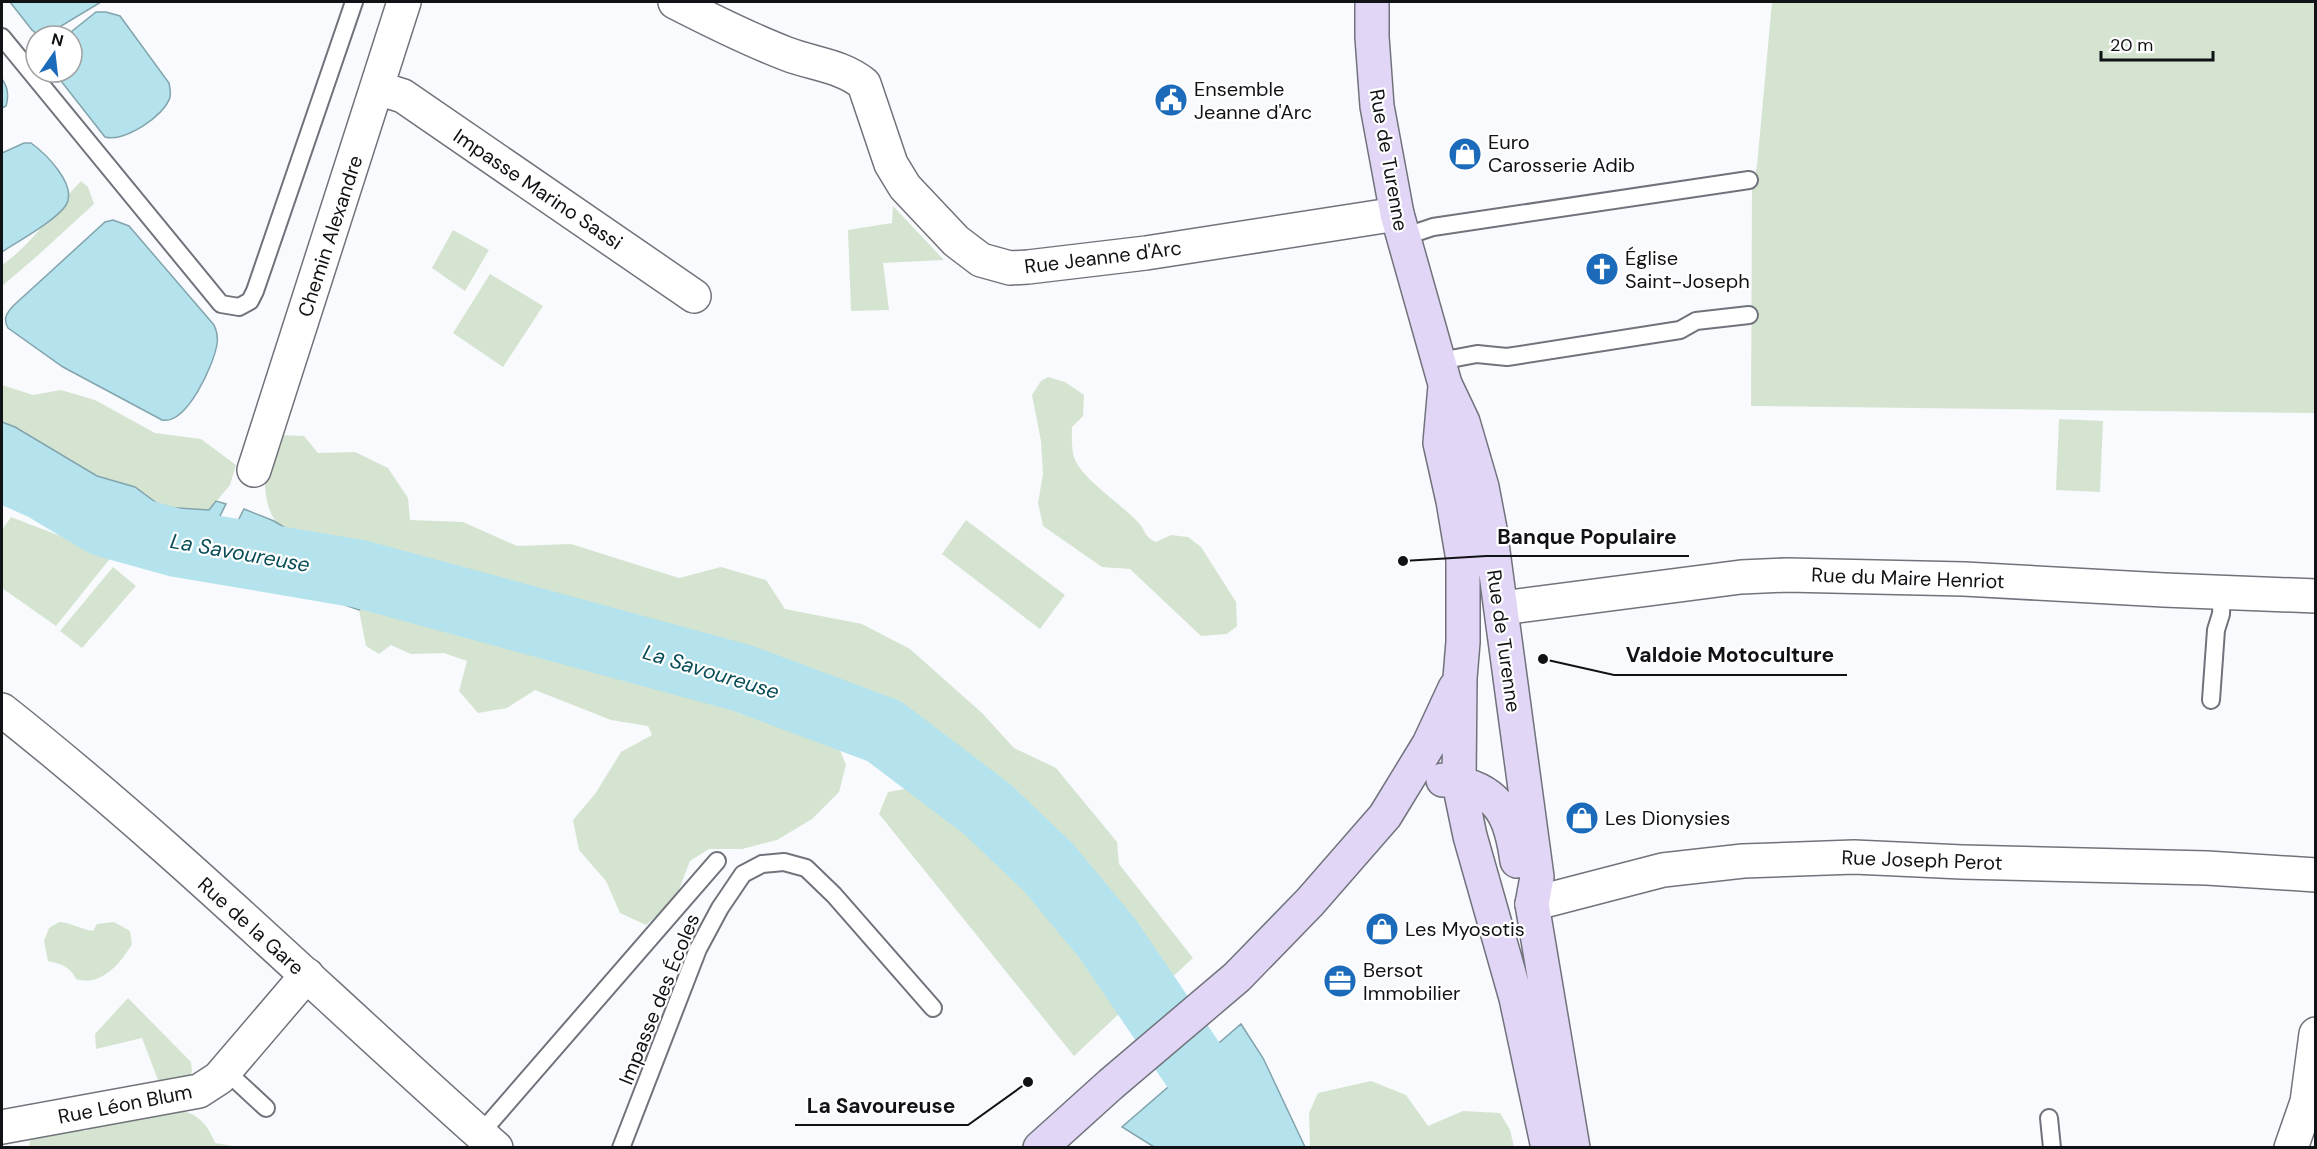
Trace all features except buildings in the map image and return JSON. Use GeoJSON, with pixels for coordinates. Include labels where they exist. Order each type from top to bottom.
{"type":"FeatureCollection","features":[{"type":"Feature","properties":{"kind":"main road","name":"Rue de Turenne"},"geometry":{"type":"LineString","coordinates":[[1372,2],[1377,106],[1387,171],[1400,226],[1443,373],[1463,422],[1482,488],[1502,608],[1537,877],[1533,904]]}},
{"type":"Feature","properties":{"kind":"main road","name":"Rue de Turenne"},"geometry":{"type":"LineString","coordinates":[[1443,373],[1440,443],[1463,560],[1464,642],[1460,678]]}},
{"type":"Feature","properties":{"kind":"main road"},"geometry":{"type":"LineString","coordinates":[[1040,1148],[1237,977],[1310,902],[1385,816],[1429,744],[1460,678]]}},
{"type":"Feature","properties":{"kind":"main road"},"geometry":{"type":"LineString","coordinates":[[1460,678],[1459,783],[1470,836],[1516,998],[1548,1148]]}},
{"type":"Feature","properties":{"kind":"main road"},"geometry":{"type":"LineString","coordinates":[[1408,779],[1449,780],[1491,796],[1499,806],[1513,834],[1521,884],[1533,904],[1573,1148]]}},
{"type":"Feature","properties":{"kind":"street","name":"Chemin Alexandre"},"geometry":{"type":"LineString","coordinates":[[254,470],[404,2]]}},
{"type":"Feature","properties":{"kind":"street","name":"Rue Jeanne d'Arc"},"geometry":{"type":"LineString","coordinates":[[675,2],[727,29],[789,55],[853,74],[864,84],[891,164],[905,187],[956,241],[981,260],[1010,268],[1028,267],[1400,226]]}},
{"type":"Feature","properties":{"kind":"street","name":"Impasse Marino Sassi"},"geometry":{"type":"LineString","coordinates":[[378,88],[403,96],[694,296]]}},
{"type":"Feature","properties":{"kind":"street","name":"Rue du Maire Henriot"},"geometry":{"type":"LineString","coordinates":[[1502,608],[1741,577],[1793,575],[1964,579],[2316,596]]}},
{"type":"Feature","properties":{"kind":"street","name":"Rue de la Gare"},"geometry":{"type":"LineString","coordinates":[[2,710],[61,757],[307,975],[488,1141]]}},
{"type":"Feature","properties":{"kind":"street","name":"Rue Joseph Perot"},"geometry":{"type":"LineString","coordinates":[[1533,904],[1663,870],[1743,861],[1854,856],[1962,862],[2207,868],[2316,875]]}},
{"type":"Feature","properties":{"kind":"street","name":"Rue Léon Blum"},"geometry":{"type":"LineString","coordinates":[[2,1127],[199,1091],[226,1071],[307,975]]}},
{"type":"Feature","properties":{"kind":"street"},"geometry":{"type":"LineString","coordinates":[[2291,1148],[2307,1102],[2316,1034]]}},
{"type":"Feature","properties":{"kind":"lane"},"geometry":{"type":"LineString","coordinates":[[2,37],[221,304],[240,307],[250,301],[255,291],[354,2]]}},
{"type":"Feature","properties":{"kind":"lane"},"geometry":{"type":"LineString","coordinates":[[1400,226],[1433,227],[1749,180]]}},
{"type":"Feature","properties":{"kind":"lane"},"geometry":{"type":"LineString","coordinates":[[1443,373],[1477,354],[1507,357],[1680,330],[1696,321],[1749,315]]}},
{"type":"Feature","properties":{"kind":"lane"},"geometry":{"type":"LineString","coordinates":[[2211,700],[2216,630],[2221,614],[2222,592]]}},
{"type":"Feature","properties":{"kind":"lane"},"geometry":{"type":"LineString","coordinates":[[488,1141],[717,861]]}},
{"type":"Feature","properties":{"kind":"lane","name":"Impasse des Écoles"},"geometry":{"type":"LineString","coordinates":[[621,1148],[698,949],[720,908],[743,874],[762,864],[784,862],[806,868],[834,895],[933,1008]]}},
{"type":"Feature","properties":{"kind":"lane"},"geometry":{"type":"LineString","coordinates":[[226,1071],[266,1108]]}},
{"type":"Feature","properties":{"kind":"lane"},"geometry":{"type":"LineString","coordinates":[[2049,1118],[2052,1148]]}},
{"type":"Feature","properties":{"kind":"green space"},"geometry":{"type":"Polygon","coordinates":[[[1772,2],[2315,2],[2315,413],[1751,406],[1752,189],[1757,166],[1772,2]]]}},
{"type":"Feature","properties":{"kind":"green space"},"geometry":{"type":"Polygon","coordinates":[[[81,181],[88,187],[94,204],[2,286],[2,265],[34,236],[81,181]]]}},
{"type":"Feature","properties":{"kind":"green space"},"geometry":{"type":"Polygon","coordinates":[[[893,206],[944,260],[883,263],[889,310],[851,311],[848,230],[892,223],[893,206]]]}},
{"type":"Feature","properties":{"kind":"green space"},"geometry":{"type":"Polygon","coordinates":[[[453,230],[489,250],[465,291],[432,268],[453,230]]]}},
{"type":"Feature","properties":{"kind":"green space"},"geometry":{"type":"Polygon","coordinates":[[[490,274],[543,306],[503,367],[453,333],[490,274]]]}},
{"type":"Feature","properties":{"kind":"green space"},"geometry":{"type":"Polygon","coordinates":[[[1048,377],[1065,382],[1084,395],[1083,416],[1072,427],[1072,444],[1075,460],[1087,476],[1131,515],[1152,540],[1156,542],[1171,535],[1188,537],[1201,547],[1236,602],[1237,626],[1227,634],[1201,636],[1130,569],[1102,567],[1043,526],[1038,503],[1043,474],[1041,441],[1032,395],[1041,381],[1048,377]]]}},
{"type":"Feature","properties":{"kind":"green space"},"geometry":{"type":"Polygon","coordinates":[[[2,385],[33,395],[61,390],[95,400],[155,433],[201,439],[236,465],[230,485],[209,510],[163,507],[135,487],[97,476],[15,427],[2,422],[2,385]]]}},
{"type":"Feature","properties":{"kind":"green space"},"geometry":{"type":"Polygon","coordinates":[[[2059,419],[2103,421],[2100,492],[2056,490],[2059,419]]]}},
{"type":"Feature","properties":{"kind":"green space"},"geometry":{"type":"Polygon","coordinates":[[[281,435],[304,436],[318,453],[355,452],[388,468],[408,498],[410,520],[463,522],[517,546],[571,544],[679,578],[721,567],[766,580],[785,609],[862,624],[910,649],[982,713],[1014,748],[1056,768],[1117,842],[1119,864],[1193,958],[1168,981],[1146,964],[1132,933],[1108,891],[1072,861],[1015,800],[991,790],[945,761],[928,735],[905,715],[845,705],[810,681],[763,680],[693,654],[628,661],[683,685],[711,692],[740,714],[787,718],[838,745],[846,765],[839,792],[812,819],[777,840],[742,849],[709,849],[690,861],[675,900],[646,925],[620,913],[606,881],[579,850],[573,820],[595,794],[621,752],[652,735],[648,726],[611,720],[535,690],[507,708],[478,713],[459,691],[467,661],[444,653],[411,654],[391,645],[379,654],[366,646],[359,610],[380,590],[400,564],[312,541],[282,527],[274,519],[267,498],[265,473],[268,460],[281,435]],[[447,603],[447,615],[466,634],[494,635],[529,630],[447,603]]]}},
{"type":"Feature","properties":{"kind":"green space"},"geometry":{"type":"Polygon","coordinates":[[[11,517],[112,556],[56,626],[2,588],[2,530],[11,517]]]}},
{"type":"Feature","properties":{"kind":"green space"},"geometry":{"type":"Polygon","coordinates":[[[966,520],[1065,595],[1040,629],[942,554],[966,520]]]}},
{"type":"Feature","properties":{"kind":"green space"},"geometry":{"type":"Polygon","coordinates":[[[113,567],[136,586],[82,648],[60,631],[113,567]]]}},
{"type":"Feature","properties":{"kind":"green space"},"geometry":{"type":"Polygon","coordinates":[[[921,786],[968,813],[1017,862],[1061,913],[1122,1011],[1074,1056],[879,814],[888,792],[921,786]]]}},
{"type":"Feature","properties":{"kind":"green space"},"geometry":{"type":"Polygon","coordinates":[[[59,922],[93,931],[97,924],[114,922],[130,931],[132,944],[116,966],[102,977],[85,981],[76,979],[65,966],[48,961],[44,941],[49,928],[59,922]]]}},
{"type":"Feature","properties":{"kind":"green space"},"geometry":{"type":"Polygon","coordinates":[[[128,998],[191,1062],[192,1072],[187,1080],[169,1084],[158,1080],[142,1038],[96,1049],[95,1034],[128,998]]]}},
{"type":"Feature","properties":{"kind":"green space"},"geometry":{"type":"Polygon","coordinates":[[[1371,1081],[1406,1095],[1428,1126],[1463,1111],[1500,1113],[1510,1130],[1514,1147],[1310,1147],[1309,1113],[1318,1093],[1371,1081]]]}},
{"type":"Feature","properties":{"kind":"green space"},"geometry":{"type":"Polygon","coordinates":[[[151,1106],[190,1113],[204,1123],[215,1143],[238,1147],[29,1148],[30,1141],[42,1129],[66,1128],[86,1131],[98,1118],[151,1106]]]}},
{"type":"Feature","properties":{"kind":"water"},"geometry":{"type":"Polygon","coordinates":[[[10,2],[101,2],[65,24],[27,24],[10,2]]]}},
{"type":"Feature","properties":{"kind":"water"},"geometry":{"type":"Polygon","coordinates":[[[96,12],[120,16],[169,83],[170,97],[167,104],[152,120],[132,132],[113,138],[105,137],[63,84],[84,84],[84,24],[81,24],[96,12]]]}},
{"type":"Feature","properties":{"kind":"water"},"geometry":{"type":"Polygon","coordinates":[[[2,79],[8,95],[6,106],[2,108],[2,79]]]}},
{"type":"Feature","properties":{"kind":"water"},"geometry":{"type":"Polygon","coordinates":[[[24,143],[31,143],[58,170],[68,188],[69,197],[62,211],[55,217],[2,252],[2,153],[24,143]]]}},
{"type":"Feature","properties":{"kind":"water"},"geometry":{"type":"Polygon","coordinates":[[[113,220],[129,226],[216,330],[215,353],[205,378],[190,403],[181,413],[171,419],[162,420],[63,367],[6,325],[6,317],[13,306],[105,222],[113,220]]]}},
{"type":"Feature","properties":{"kind":"water"},"geometry":{"type":"Polygon","coordinates":[[[2,422],[15,427],[97,476],[135,487],[162,507],[209,510],[216,501],[226,504],[195,566],[127,554],[41,520],[2,499],[2,422]]]}},
{"type":"Feature","properties":{"kind":"water"},"geometry":{"type":"Polygon","coordinates":[[[244,509],[274,521],[300,537],[399,564],[423,588],[380,590],[359,610],[214,568],[244,509]]]}},
{"type":"Feature","properties":{"kind":"water"},"geometry":{"type":"Polygon","coordinates":[[[1241,1024],[1263,1058],[1305,1147],[1154,1147],[1122,1127],[1241,1024]]]}},
{"type":"Feature","properties":{"kind":"waterway","name":"La Savoureuse"},"geometry":{"type":"LineString","coordinates":[[2,468],[43,486],[105,523],[177,543],[360,574],[742,678],[884,731],[987,809],[1048,867],[1107,938],[1250,1148]]}},
{"type":"Feature","properties":{"kind":"place","name":"Ensemble Jeanne d'Arc"},"geometry":{"type":"Point","coordinates":[1171,100]}},
{"type":"Feature","properties":{"kind":"place","name":"Euro Carosserie Adib"},"geometry":{"type":"Point","coordinates":[1465,154]}},
{"type":"Feature","properties":{"kind":"place","name":"Église Saint-Joseph"},"geometry":{"type":"Point","coordinates":[1602,269]}},
{"type":"Feature","properties":{"kind":"place","name":"Banque Populaire"},"geometry":{"type":"Point","coordinates":[1403,561]}},
{"type":"Feature","properties":{"kind":"place","name":"Valdoie Motoculture"},"geometry":{"type":"Point","coordinates":[1543,659]}},
{"type":"Feature","properties":{"kind":"place","name":"Les Dionysies"},"geometry":{"type":"Point","coordinates":[1582,818]}},
{"type":"Feature","properties":{"kind":"place","name":"Les Myosotis"},"geometry":{"type":"Point","coordinates":[1382,929]}},
{"type":"Feature","properties":{"kind":"place","name":"Bersot Immobilier"},"geometry":{"type":"Point","coordinates":[1340,981]}},
{"type":"Feature","properties":{"kind":"place","name":"La Savoureuse"},"geometry":{"type":"Point","coordinates":[1028,1082]}}]}
